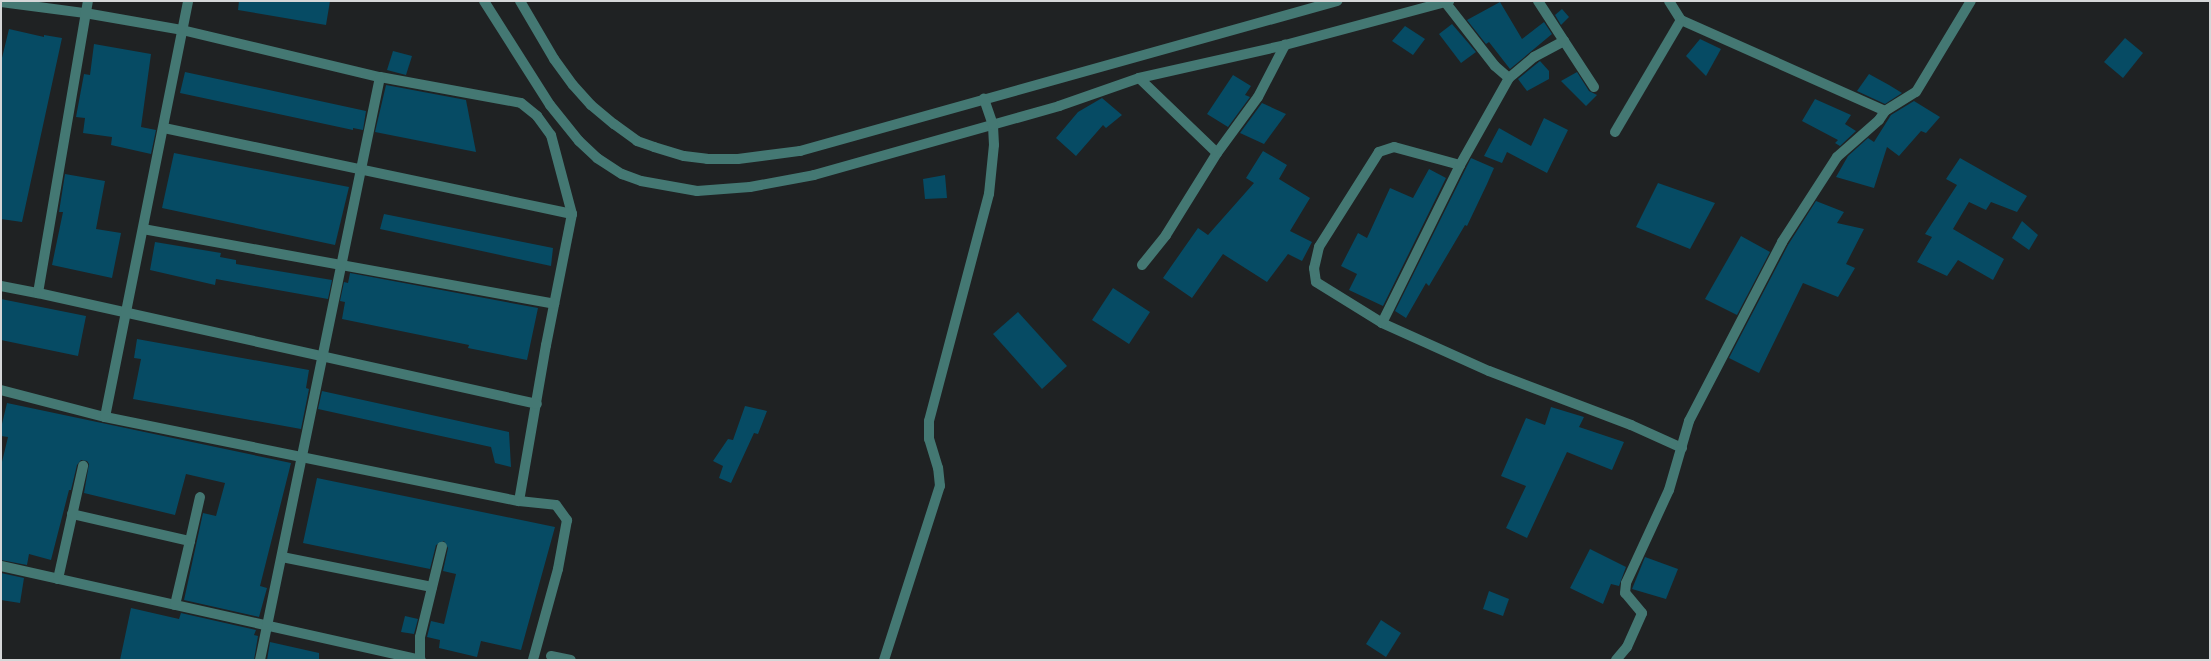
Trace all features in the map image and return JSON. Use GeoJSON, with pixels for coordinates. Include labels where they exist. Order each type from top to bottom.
{"type":"FeatureCollection","features":[{"type":"Feature","properties":{"kind":"street"},"geometry":{"type":"LineString","coordinates":[[38,293],[88,1]]}},
{"type":"Feature","properties":{"kind":"street"},"geometry":{"type":"LineString","coordinates":[[105,417],[164,128],[188,1]]}},
{"type":"Feature","properties":{"kind":"street"},"geometry":{"type":"LineString","coordinates":[[484,1],[550,106],[578,141],[597,158],[622,174],[656,184],[697,191],[750,187],[814,175],[992,124],[1139,78],[1285,45],[1447,2],[1495,66],[1509,78]]}},
{"type":"Feature","properties":{"kind":"street"},"geometry":{"type":"LineString","coordinates":[[520,1],[554,59],[591,105],[637,140],[684,156],[738,158],[800,151],[1337,1]]}},
{"type":"Feature","properties":{"kind":"street"},"geometry":{"type":"LineString","coordinates":[[1538,1],[1594,87]]}},
{"type":"Feature","properties":{"kind":"street"},"geometry":{"type":"LineString","coordinates":[[1669,1],[1681,20],[1885,111]]}},
{"type":"Feature","properties":{"kind":"street"},"geometry":{"type":"LineString","coordinates":[[1616,660],[1627,647],[1642,613],[1624,593],[1626,583],[1669,490],[1689,421],[1785,235],[1837,157],[1879,120],[1885,111],[1916,92],[1971,1]]}},
{"type":"Feature","properties":{"kind":"street"},"geometry":{"type":"LineString","coordinates":[[1,2],[85,13],[182,30],[380,77],[521,103],[537,116],[551,135],[572,214],[554,304],[519,501]]}},
{"type":"Feature","properties":{"kind":"street"},"geometry":{"type":"LineString","coordinates":[[1615,132],[1681,20]]}},
{"type":"Feature","properties":{"kind":"street"},"geometry":{"type":"LineString","coordinates":[[1382,322],[1460,165],[1509,78],[1534,57],[1564,41]]}},
{"type":"Feature","properties":{"kind":"street"},"geometry":{"type":"LineString","coordinates":[[1142,265],[1166,235],[1218,153],[1258,97],[1285,45]]}},
{"type":"Feature","properties":{"kind":"street"},"geometry":{"type":"LineString","coordinates":[[260,660],[302,458],[321,356],[342,264],[380,77]]}},
{"type":"Feature","properties":{"kind":"street"},"geometry":{"type":"LineString","coordinates":[[1139,78],[1218,153]]}},
{"type":"Feature","properties":{"kind":"street"},"geometry":{"type":"LineString","coordinates":[[884,660],[940,486],[938,468],[929,439],[929,421],[989,194],[994,145],[992,124],[984,100]]}},
{"type":"Feature","properties":{"kind":"street"},"geometry":{"type":"LineString","coordinates":[[164,128],[361,171],[572,214]]}},
{"type":"Feature","properties":{"kind":"street"},"geometry":{"type":"LineString","coordinates":[[1460,165],[1394,147],[1384,149],[1319,247],[1314,268],[1316,282],[1382,322],[1489,371],[1631,425],[1682,448]]}},
{"type":"Feature","properties":{"kind":"street"},"geometry":{"type":"LineString","coordinates":[[143,230],[342,264],[554,304]]}},
{"type":"Feature","properties":{"kind":"street"},"geometry":{"type":"LineString","coordinates":[[1,286],[537,404]]}},
{"type":"Feature","properties":{"kind":"street"},"geometry":{"type":"LineString","coordinates":[[1,390],[105,417],[302,458],[519,501],[556,505],[567,520],[558,569],[534,657],[571,660]]}},
{"type":"Feature","properties":{"kind":"street"},"geometry":{"type":"LineString","coordinates":[[58,579],[83,466]]}},
{"type":"Feature","properties":{"kind":"street"},"geometry":{"type":"LineString","coordinates":[[175,605],[200,497]]}},
{"type":"Feature","properties":{"kind":"street"},"geometry":{"type":"LineString","coordinates":[[72,514],[190,541]]}},
{"type":"Feature","properties":{"kind":"street"},"geometry":{"type":"LineString","coordinates":[[1,566],[420,660],[420,637],[442,547]]}},
{"type":"Feature","properties":{"kind":"street"},"geometry":{"type":"LineString","coordinates":[[282,557],[432,587]]}},
{"type":"Feature","properties":{"kind":"building"},"geometry":{"type":"Polygon","coordinates":[[[239,1],[330,1],[326,25],[238,10],[239,1]]]}},
{"type":"Feature","properties":{"kind":"building"},"geometry":{"type":"Polygon","coordinates":[[[1500,2],[1522,39],[1544,22],[1552,34],[1510,69],[1489,42],[1486,44],[1467,20],[1500,2]]]}},
{"type":"Feature","properties":{"kind":"building"},"geometry":{"type":"Polygon","coordinates":[[[1562,9],[1569,17],[1561,25],[1555,15],[1562,9]]]}},
{"type":"Feature","properties":{"kind":"building"},"geometry":{"type":"Polygon","coordinates":[[[1452,24],[1476,52],[1461,63],[1439,34],[1452,24]]]}},
{"type":"Feature","properties":{"kind":"building"},"geometry":{"type":"Polygon","coordinates":[[[1405,26],[1425,39],[1413,55],[1392,41],[1405,26]]]}},
{"type":"Feature","properties":{"kind":"building"},"geometry":{"type":"Polygon","coordinates":[[[9,29],[44,37],[44,35],[62,38],[22,222],[1,219],[1,62],[9,29]]]}},
{"type":"Feature","properties":{"kind":"building"},"geometry":{"type":"Polygon","coordinates":[[[2125,38],[2143,53],[2123,78],[2104,62],[2125,38]]]}},
{"type":"Feature","properties":{"kind":"building"},"geometry":{"type":"Polygon","coordinates":[[[1700,39],[1721,49],[1706,76],[1686,56],[1700,39]]]}},
{"type":"Feature","properties":{"kind":"building"},"geometry":{"type":"Polygon","coordinates":[[[94,44],[151,54],[141,127],[156,130],[151,154],[111,145],[112,137],[83,133],[85,118],[76,117],[84,74],[90,75],[94,44]]]}},
{"type":"Feature","properties":{"kind":"building"},"geometry":{"type":"Polygon","coordinates":[[[393,51],[412,56],[406,75],[387,70],[393,51]]]}},
{"type":"Feature","properties":{"kind":"building"},"geometry":{"type":"Polygon","coordinates":[[[1540,61],[1549,71],[1549,79],[1527,91],[1518,79],[1540,61]]]}},
{"type":"Feature","properties":{"kind":"building"},"geometry":{"type":"Polygon","coordinates":[[[185,72],[366,111],[363,130],[353,128],[353,130],[180,93],[185,72]]]}},
{"type":"Feature","properties":{"kind":"building"},"geometry":{"type":"Polygon","coordinates":[[[1577,72],[1589,91],[1597,95],[1586,106],[1561,81],[1577,72]]]}},
{"type":"Feature","properties":{"kind":"building"},"geometry":{"type":"Polygon","coordinates":[[[1869,74],[1902,93],[1885,104],[1857,91],[1869,74]]]}},
{"type":"Feature","properties":{"kind":"building"},"geometry":{"type":"Polygon","coordinates":[[[1233,75],[1251,86],[1245,95],[1250,97],[1228,127],[1207,114],[1233,75]]]}},
{"type":"Feature","properties":{"kind":"building"},"geometry":{"type":"Polygon","coordinates":[[[386,85],[466,100],[476,152],[375,132],[386,85]]]}},
{"type":"Feature","properties":{"kind":"building"},"geometry":{"type":"Polygon","coordinates":[[[1102,98],[1122,115],[1106,128],[1103,125],[1076,156],[1056,138],[1078,112],[1102,98]]]}},
{"type":"Feature","properties":{"kind":"building"},"geometry":{"type":"Polygon","coordinates":[[[1815,99],[1851,115],[1845,124],[1856,131],[1840,146],[1835,143],[1838,140],[1802,121],[1815,99]]]}},
{"type":"Feature","properties":{"kind":"building"},"geometry":{"type":"Polygon","coordinates":[[[1914,101],[1940,117],[1926,133],[1921,131],[1899,156],[1887,147],[1874,188],[1836,177],[1848,156],[1868,138],[1874,142],[1891,115],[1914,101]]]}},
{"type":"Feature","properties":{"kind":"building"},"geometry":{"type":"Polygon","coordinates":[[[1262,103],[1286,114],[1264,144],[1240,133],[1262,103]]]}},
{"type":"Feature","properties":{"kind":"building"},"geometry":{"type":"Polygon","coordinates":[[[1544,118],[1568,130],[1547,173],[1507,152],[1502,163],[1484,156],[1499,128],[1531,146],[1544,118]]]}},
{"type":"Feature","properties":{"kind":"building"},"geometry":{"type":"Polygon","coordinates":[[[1263,151],[1287,165],[1279,179],[1310,198],[1290,231],[1312,242],[1302,261],[1288,254],[1267,282],[1223,254],[1192,298],[1163,278],[1198,228],[1208,235],[1254,183],[1246,178],[1263,151]]]}},
{"type":"Feature","properties":{"kind":"building"},"geometry":{"type":"Polygon","coordinates":[[[174,153],[349,187],[335,245],[162,208],[174,153]]]}},
{"type":"Feature","properties":{"kind":"building"},"geometry":{"type":"Polygon","coordinates":[[[1471,158],[1494,168],[1467,226],[1465,225],[1429,286],[1426,283],[1406,318],[1395,311],[1471,158]]]}},
{"type":"Feature","properties":{"kind":"building"},"geometry":{"type":"Polygon","coordinates":[[[1960,158],[2027,196],[2017,212],[1991,202],[1986,210],[1969,202],[1953,229],[2004,259],[1993,280],[1958,260],[1947,276],[1917,262],[1932,237],[1925,234],[1957,185],[1946,179],[1960,158]]]}},
{"type":"Feature","properties":{"kind":"building"},"geometry":{"type":"Polygon","coordinates":[[[1429,169],[1446,178],[1383,306],[1349,290],[1357,274],[1341,266],[1358,233],[1367,238],[1390,188],[1413,198],[1429,169]]]}},
{"type":"Feature","properties":{"kind":"building"},"geometry":{"type":"Polygon","coordinates":[[[65,174],[105,181],[96,229],[121,233],[112,278],[52,265],[63,212],[59,212],[65,174]]]}},
{"type":"Feature","properties":{"kind":"building"},"geometry":{"type":"Polygon","coordinates":[[[945,175],[947,198],[925,199],[923,179],[945,175]]]}},
{"type":"Feature","properties":{"kind":"building"},"geometry":{"type":"Polygon","coordinates":[[[1658,183],[1715,203],[1690,249],[1636,227],[1658,183]]]}},
{"type":"Feature","properties":{"kind":"building"},"geometry":{"type":"Polygon","coordinates":[[[1816,201],[1844,212],[1837,223],[1864,229],[1846,264],[1855,268],[1838,297],[1803,283],[1759,373],[1729,358],[1788,245],[1816,201]]]}},
{"type":"Feature","properties":{"kind":"building"},"geometry":{"type":"Polygon","coordinates":[[[384,214],[553,248],[551,266],[380,229],[384,214]]]}},
{"type":"Feature","properties":{"kind":"building"},"geometry":{"type":"Polygon","coordinates":[[[2022,221],[2038,235],[2029,250],[2012,238],[2022,221]]]}},
{"type":"Feature","properties":{"kind":"building"},"geometry":{"type":"Polygon","coordinates":[[[1741,236],[1770,252],[1737,315],[1705,299],[1741,236]]]}},
{"type":"Feature","properties":{"kind":"building"},"geometry":{"type":"Polygon","coordinates":[[[155,242],[221,253],[220,257],[236,260],[236,264],[332,280],[328,299],[216,279],[215,285],[150,270],[155,242]]]}},
{"type":"Feature","properties":{"kind":"building"},"geometry":{"type":"Polygon","coordinates":[[[350,273],[538,308],[527,360],[468,348],[469,345],[342,319],[345,302],[340,301],[344,282],[348,283],[350,273]]]}},
{"type":"Feature","properties":{"kind":"building"},"geometry":{"type":"Polygon","coordinates":[[[1113,288],[1150,312],[1129,344],[1092,320],[1113,288]]]}},
{"type":"Feature","properties":{"kind":"building"},"geometry":{"type":"Polygon","coordinates":[[[1,299],[86,316],[78,356],[1,340],[1,299]]]}},
{"type":"Feature","properties":{"kind":"building"},"geometry":{"type":"Polygon","coordinates":[[[1018,312],[1067,366],[1042,389],[993,334],[1018,312]]]}},
{"type":"Feature","properties":{"kind":"building"},"geometry":{"type":"Polygon","coordinates":[[[137,339],[309,370],[306,388],[309,389],[301,429],[133,399],[141,359],[134,358],[137,339]]]}},
{"type":"Feature","properties":{"kind":"building"},"geometry":{"type":"Polygon","coordinates":[[[322,391],[509,432],[511,467],[495,463],[491,447],[318,409],[322,391]]]}},
{"type":"Feature","properties":{"kind":"building"},"geometry":{"type":"Polygon","coordinates":[[[7,403],[291,463],[260,586],[267,588],[259,617],[184,600],[203,513],[216,516],[225,483],[186,474],[175,515],[84,493],[89,464],[87,461],[81,460],[77,465],[71,490],[69,490],[51,560],[29,554],[27,565],[1,560],[1,466],[8,437],[1,436],[1,428],[7,403]]]}},
{"type":"Feature","properties":{"kind":"building"},"geometry":{"type":"Polygon","coordinates":[[[745,406],[767,411],[758,434],[754,433],[731,483],[719,478],[723,466],[713,461],[728,439],[733,440],[745,406]]]}},
{"type":"Feature","properties":{"kind":"building"},"geometry":{"type":"Polygon","coordinates":[[[1551,407],[1584,417],[1579,427],[1624,442],[1612,470],[1567,452],[1527,538],[1506,528],[1526,486],[1501,476],[1526,418],[1545,425],[1551,407]]]}},
{"type":"Feature","properties":{"kind":"building"},"geometry":{"type":"Polygon","coordinates":[[[317,478],[555,527],[521,650],[481,641],[477,657],[439,648],[440,640],[427,637],[431,621],[444,624],[456,574],[443,571],[448,548],[444,541],[436,545],[430,569],[303,543],[317,478]]]}},
{"type":"Feature","properties":{"kind":"building"},"geometry":{"type":"Polygon","coordinates":[[[1590,549],[1626,567],[1619,586],[1611,584],[1603,604],[1570,588],[1590,549]]]}},
{"type":"Feature","properties":{"kind":"building"},"geometry":{"type":"Polygon","coordinates":[[[1645,557],[1678,569],[1666,599],[1632,589],[1645,557]]]}},
{"type":"Feature","properties":{"kind":"building"},"geometry":{"type":"Polygon","coordinates":[[[1,573],[24,578],[20,603],[1,600],[1,573]]]}},
{"type":"Feature","properties":{"kind":"building"},"geometry":{"type":"Polygon","coordinates":[[[1489,591],[1509,599],[1503,616],[1483,609],[1489,591]]]}},
{"type":"Feature","properties":{"kind":"building"},"geometry":{"type":"Polygon","coordinates":[[[131,608],[179,619],[181,613],[256,630],[254,635],[258,636],[254,660],[120,660],[131,608]]]}},
{"type":"Feature","properties":{"kind":"building"},"geometry":{"type":"Polygon","coordinates":[[[405,616],[418,619],[414,634],[401,632],[405,616]]]}},
{"type":"Feature","properties":{"kind":"building"},"geometry":{"type":"Polygon","coordinates":[[[1381,620],[1401,633],[1386,657],[1366,644],[1381,620]]]}},
{"type":"Feature","properties":{"kind":"building"},"geometry":{"type":"Polygon","coordinates":[[[270,642],[319,653],[319,660],[267,660],[270,642]]]}}]}
